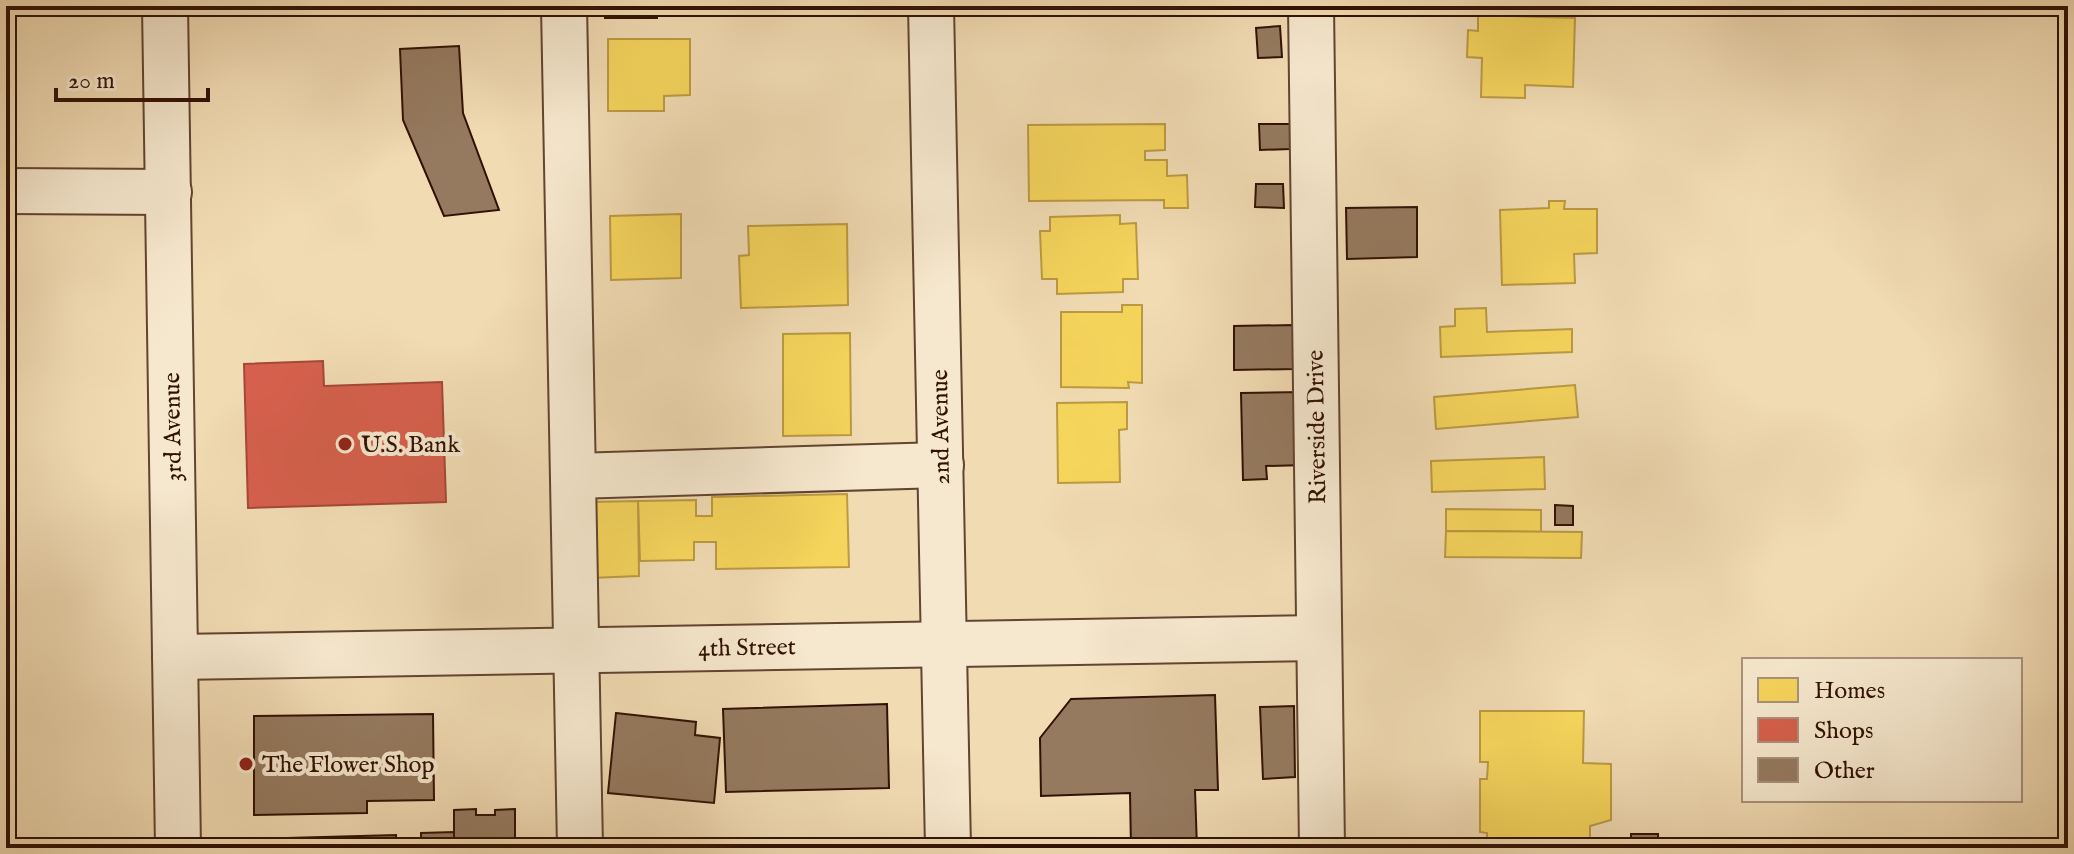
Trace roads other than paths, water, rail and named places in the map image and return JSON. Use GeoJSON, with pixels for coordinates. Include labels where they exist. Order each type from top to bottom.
{"type":"FeatureCollection","features":[{"type":"Feature","properties":{"kind":"street","name":"3rd Avenue"},"geometry":{"type":"LineString","coordinates":[[165,6],[178,848]]}},
{"type":"Feature","properties":{"kind":"street"},"geometry":{"type":"LineString","coordinates":[[564,6],[580,848]]}},
{"type":"Feature","properties":{"kind":"street","name":"2nd Avenue"},"geometry":{"type":"LineString","coordinates":[[931,6],[948,848]]}},
{"type":"Feature","properties":{"kind":"street","name":"Riverside Drive"},"geometry":{"type":"LineString","coordinates":[[1311,6],[1322,848]]}},
{"type":"Feature","properties":{"kind":"street"},"geometry":{"type":"LineString","coordinates":[[6,191],[169,192]]}},
{"type":"Feature","properties":{"kind":"street"},"geometry":{"type":"LineString","coordinates":[[574,476],[941,465]]}},
{"type":"Feature","properties":{"kind":"street","name":"4th Street"},"geometry":{"type":"LineString","coordinates":[[175,657],[1319,638]]}},
{"type":"Feature","properties":{"kind":"place","name":"U.S. Bank"},"geometry":{"type":"Point","coordinates":[345,444]}},
{"type":"Feature","properties":{"kind":"place","name":"The Flower Shop"},"geometry":{"type":"Point","coordinates":[246,764]}}]}
